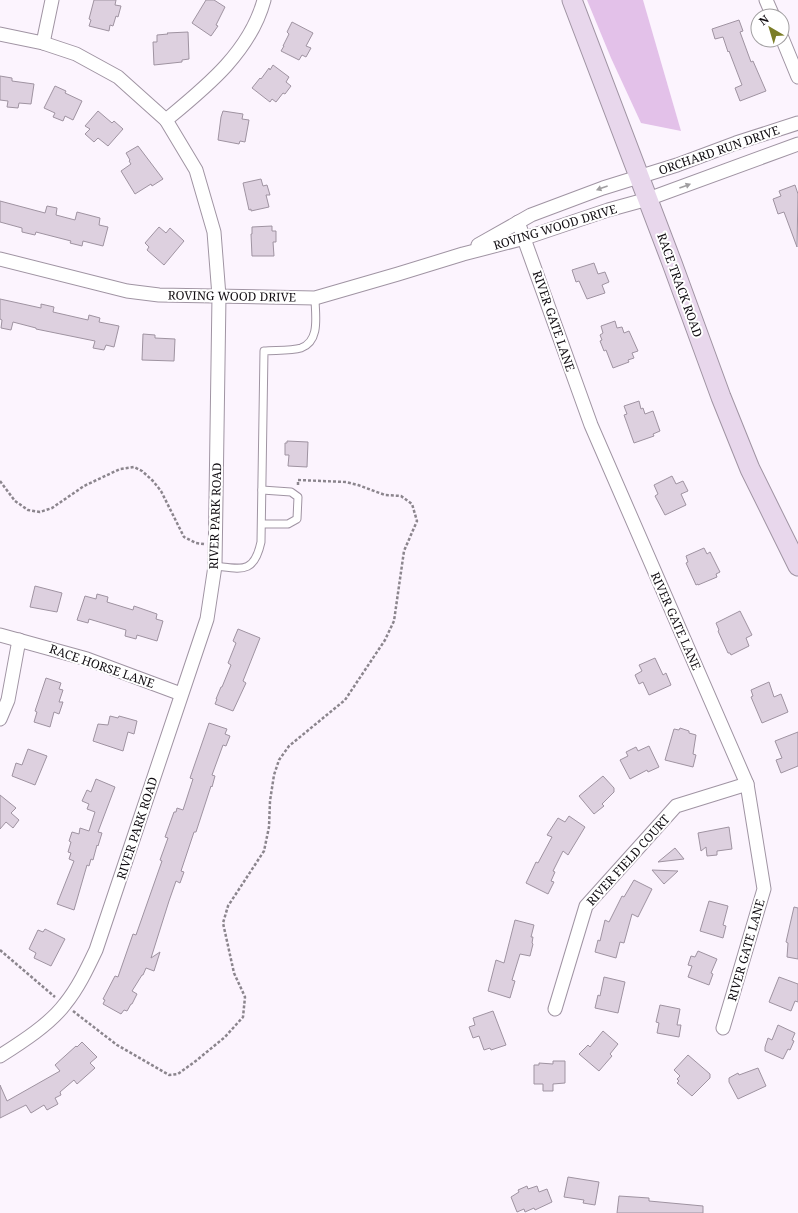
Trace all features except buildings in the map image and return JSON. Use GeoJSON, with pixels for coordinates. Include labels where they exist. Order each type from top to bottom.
{"type":"FeatureCollection","features":[{"type":"Feature","properties":{"kind":"street"},"geometry":{"type":"LineString","coordinates":[[43,43],[52,0]]}},
{"type":"Feature","properties":{"kind":"street"},"geometry":{"type":"LineString","coordinates":[[166,120],[212,82],[241,49],[260,13],[264,0]]}},
{"type":"Feature","properties":{"kind":"street","name":"RACE TRACK ROAD"},"geometry":{"type":"LineString","coordinates":[[572,0],[648,199],[721,397],[747,462],[798,566]]}},
{"type":"Feature","properties":{"kind":"street","name":"RIVER PARK ROAD"},"geometry":{"type":"LineString","coordinates":[[0,34],[43,43],[76,54],[118,77],[166,120],[196,170],[214,232],[219,296],[215,566],[207,619],[96,950],[85,974],[65,1004],[49,1020],[0,1056]]}},
{"type":"Feature","properties":{"kind":"street"},"geometry":{"type":"LineString","coordinates":[[786,48],[798,77]]}},
{"type":"Feature","properties":{"kind":"street","name":"ORCHARD RUN DRIVE"},"geometry":{"type":"LineString","coordinates":[[639,176],[677,165],[736,143],[798,123]]}},
{"type":"Feature","properties":{"kind":"street","name":"ORCHARD RUN DRIVE"},"geometry":{"type":"LineString","coordinates":[[648,199],[798,144]]}},
{"type":"Feature","properties":{"kind":"street","name":"ROVING WOOD DRIVE"},"geometry":{"type":"LineString","coordinates":[[463,254],[531,215],[639,176]]}},
{"type":"Feature","properties":{"kind":"street","name":"ROVING WOOD DRIVE"},"geometry":{"type":"LineString","coordinates":[[0,259],[127,291],[160,295],[314,298],[463,254],[525,238],[608,210],[648,199]]}},
{"type":"Feature","properties":{"kind":"street","name":"RIVER GATE LANE"},"geometry":{"type":"LineString","coordinates":[[518,222],[591,425],[747,784],[764,889],[723,1028]]}},
{"type":"Feature","properties":{"kind":"street","name":"RACE HORSE LANE"},"geometry":{"type":"LineString","coordinates":[[0,635],[87,659],[181,694]]}},
{"type":"Feature","properties":{"kind":"street"},"geometry":{"type":"LineString","coordinates":[[0,719],[8,700],[19,640]]}},
{"type":"Feature","properties":{"kind":"street","name":"RIVER FIELD COURT"},"geometry":{"type":"LineString","coordinates":[[555,1009],[586,906],[676,806],[747,784]]}},
{"type":"Feature","properties":{"kind":"lane"},"geometry":{"type":"LineString","coordinates":[[215,566],[240,568],[249,566],[254,562],[259,554],[262,524],[264,351],[300,349],[310,342],[314,335],[316,324],[314,298]]}},
{"type":"Feature","properties":{"kind":"lane"},"geometry":{"type":"LineString","coordinates":[[262,490],[291,492],[298,497],[296,519],[288,524],[262,524]]}},
{"type":"Feature","properties":{"kind":"path"},"geometry":{"type":"LineString","coordinates":[[0,481],[15,502],[28,510],[40,512],[52,508],[84,486],[120,469],[134,467],[142,471],[161,491],[184,537],[196,543],[215,545]]}},
{"type":"Feature","properties":{"kind":"path"},"geometry":{"type":"LineString","coordinates":[[0,950],[117,1045],[169,1075],[178,1074],[197,1060],[225,1037],[244,1017],[245,997],[234,973],[224,924],[228,906],[264,851],[269,827],[274,775],[279,760],[289,746],[345,700],[385,640],[394,621],[404,551],[417,521],[412,504],[401,496],[385,495],[346,482],[298,480],[298,497]]}},
{"type":"Feature","properties":{"kind":"shaded area"},"geometry":{"type":"Polygon","coordinates":[[[587,0],[643,0],[681,131],[641,123],[611,58],[587,0]]]}}]}
